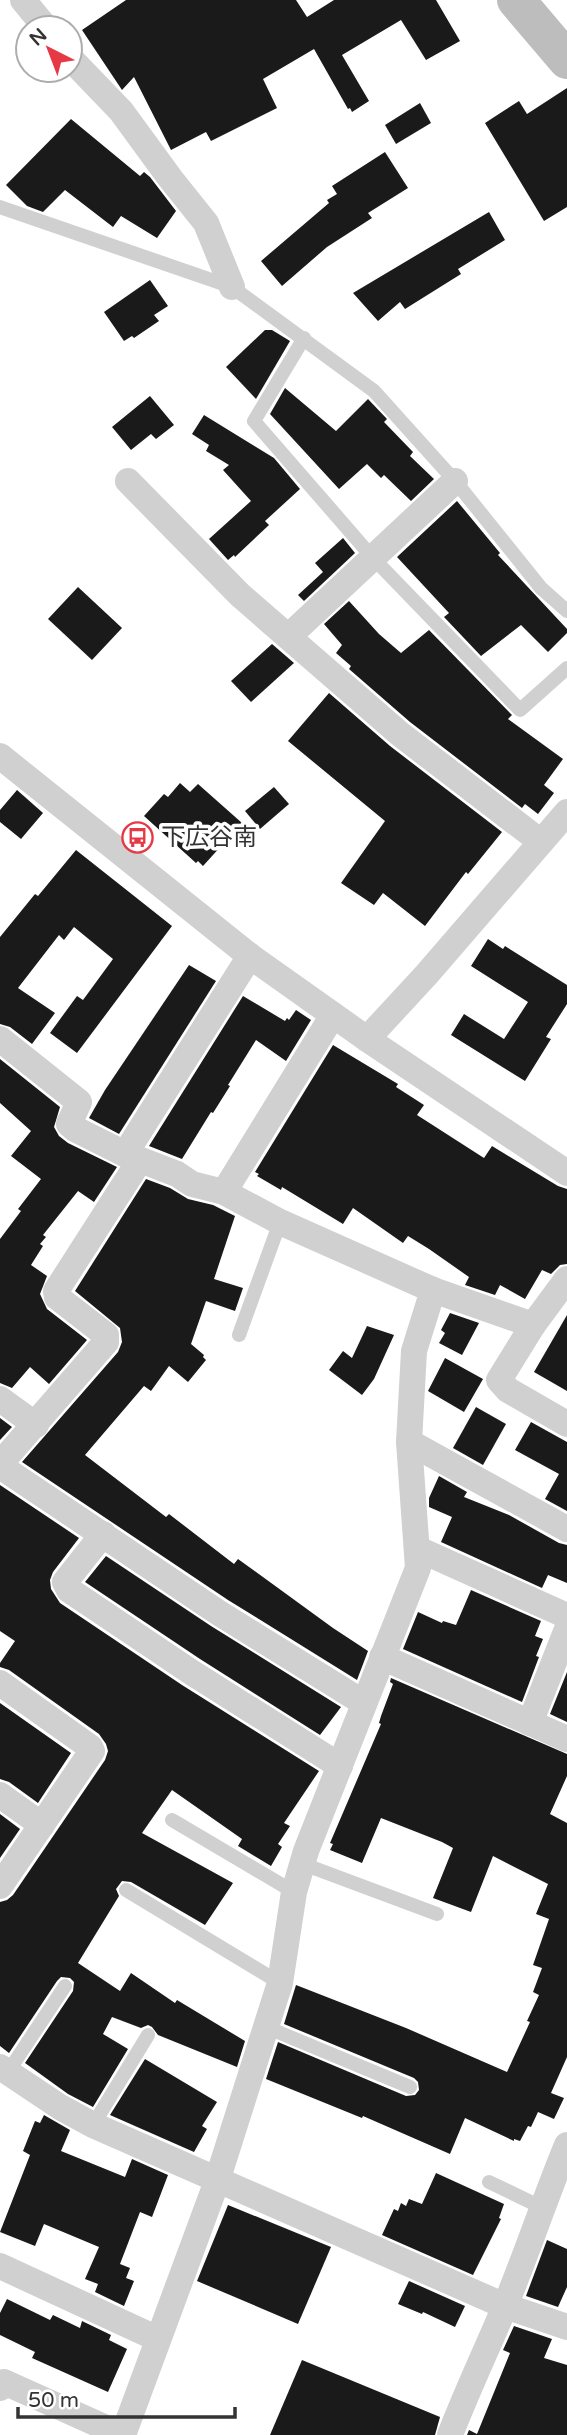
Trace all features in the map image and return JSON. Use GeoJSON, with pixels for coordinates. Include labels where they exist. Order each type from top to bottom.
{"type":"FeatureCollection","features":[{"type":"Feature","properties":{"kind":"street"},"geometry":{"type":"LineString","coordinates":[[23,0],[34,14]]}},
{"type":"Feature","properties":{"kind":"street"},"geometry":{"type":"LineString","coordinates":[[516,0],[567,60]]}},
{"type":"Feature","properties":{"kind":"street"},"geometry":{"type":"LineString","coordinates":[[84,73],[121,111],[206,223],[233,287]]}},
{"type":"Feature","properties":{"kind":"street"},"geometry":{"type":"LineString","coordinates":[[128,481],[240,595],[400,734],[541,842]]}},
{"type":"Feature","properties":{"kind":"street"},"geometry":{"type":"LineString","coordinates":[[289,636],[455,481]]}},
{"type":"Feature","properties":{"kind":"street"},"geometry":{"type":"LineString","coordinates":[[0,756],[250,956],[367,1039],[567,1173]]}},
{"type":"Feature","properties":{"kind":"street"},"geometry":{"type":"LineString","coordinates":[[367,1039],[567,812]]}},
{"type":"Feature","properties":{"kind":"street"},"geometry":{"type":"LineString","coordinates":[[250,956],[56,1291],[57,1297],[106,1335],[106,1342],[0,1465],[219,1613],[364,1703]]}},
{"type":"Feature","properties":{"kind":"street"},"geometry":{"type":"LineString","coordinates":[[224,1192],[333,1015]]}},
{"type":"Feature","properties":{"kind":"street"},"geometry":{"type":"LineString","coordinates":[[0,1039],[79,1102],[69,1124],[133,1157],[177,1174],[192,1184],[224,1192],[280,1222],[433,1290],[533,1325]]}},
{"type":"Feature","properties":{"kind":"street"},"geometry":{"type":"LineString","coordinates":[[567,1279],[533,1325],[499,1380],[508,1390],[567,1424]]}},
{"type":"Feature","properties":{"kind":"street"},"geometry":{"type":"LineString","coordinates":[[0,2388],[4,2382],[123,2435],[217,2182],[280,1983],[295,1892],[303,1864],[418,1568],[409,1442],[414,1351],[433,1290]]}},
{"type":"Feature","properties":{"kind":"street"},"geometry":{"type":"LineString","coordinates":[[0,1399],[36,1425]]}},
{"type":"Feature","properties":{"kind":"street"},"geometry":{"type":"LineString","coordinates":[[409,1442],[567,1529]]}},
{"type":"Feature","properties":{"kind":"street"},"geometry":{"type":"LineString","coordinates":[[103,1534],[65,1582],[69,1590],[191,1672],[340,1766]]}},
{"type":"Feature","properties":{"kind":"street"},"geometry":{"type":"LineString","coordinates":[[418,1549],[567,1616]]}},
{"type":"Feature","properties":{"kind":"street"},"geometry":{"type":"LineString","coordinates":[[530,1723],[567,1629]]}},
{"type":"Feature","properties":{"kind":"street"},"geometry":{"type":"LineString","coordinates":[[382,1657],[567,1739]]}},
{"type":"Feature","properties":{"kind":"street"},"geometry":{"type":"LineString","coordinates":[[0,1683],[92,1751],[0,1886]]}},
{"type":"Feature","properties":{"kind":"street"},"geometry":{"type":"LineString","coordinates":[[0,1795],[42,1825]]}},
{"type":"Feature","properties":{"kind":"street"},"geometry":{"type":"LineString","coordinates":[[4,2069],[60,2108],[217,2182],[505,2306],[567,2327]]}},
{"type":"Feature","properties":{"kind":"street"},"geometry":{"type":"LineString","coordinates":[[450,2435],[468,2386],[505,2306],[567,2145]]}},
{"type":"Feature","properties":{"kind":"street"},"geometry":{"type":"LineString","coordinates":[[0,2266],[158,2339]]}},
{"type":"Feature","properties":{"kind":"lane"},"geometry":{"type":"LineString","coordinates":[[0,207],[233,287],[374,391],[455,481],[541,588],[567,611]]}},
{"type":"Feature","properties":{"kind":"lane"},"geometry":{"type":"LineString","coordinates":[[304,338],[254,421],[373,558],[520,710],[567,668]]}},
{"type":"Feature","properties":{"kind":"lane"},"geometry":{"type":"LineString","coordinates":[[239,1335],[280,1222]]}},
{"type":"Feature","properties":{"kind":"lane"},"geometry":{"type":"LineString","coordinates":[[172,1820],[295,1892]]}},
{"type":"Feature","properties":{"kind":"lane"},"geometry":{"type":"LineString","coordinates":[[303,1864],[437,1914]]}},
{"type":"Feature","properties":{"kind":"lane"},"geometry":{"type":"LineString","coordinates":[[126,1890],[280,1983]]}},
{"type":"Feature","properties":{"kind":"lane"},"geometry":{"type":"LineString","coordinates":[[4,2069],[65,1986]]}},
{"type":"Feature","properties":{"kind":"lane"},"geometry":{"type":"LineString","coordinates":[[266,2027],[410,2087]]}},
{"type":"Feature","properties":{"kind":"lane"},"geometry":{"type":"LineString","coordinates":[[93,2125],[148,2035]]}},
{"type":"Feature","properties":{"kind":"lane"},"geometry":{"type":"LineString","coordinates":[[489,2182],[541,2207]]}},
{"type":"Feature","properties":{"kind":"building"},"geometry":{"type":"Polygon","coordinates":[[[126,0],[296,0],[307,17],[334,0],[436,0],[460,41],[426,60],[401,20],[342,55],[369,101],[352,112],[314,49],[263,79],[277,108],[211,141],[206,132],[171,150],[134,77],[122,90],[84,33],[84,29],[126,0]]]}},
{"type":"Feature","properties":{"kind":"building"},"geometry":{"type":"Polygon","coordinates":[[[567,88],[567,207],[544,221],[485,123],[519,101],[527,114],[567,88]]]}},
{"type":"Feature","properties":{"kind":"building"},"geometry":{"type":"Polygon","coordinates":[[[420,103],[431,123],[396,144],[385,125],[420,103]]]}},
{"type":"Feature","properties":{"kind":"building"},"geometry":{"type":"Polygon","coordinates":[[[71,119],[140,176],[144,172],[150,177],[176,211],[157,238],[121,216],[113,227],[65,190],[43,212],[27,206],[6,185],[71,119]]]}},
{"type":"Feature","properties":{"kind":"building"},"geometry":{"type":"Polygon","coordinates":[[[385,152],[408,188],[368,213],[372,218],[327,247],[282,286],[261,261],[329,203],[327,200],[337,194],[332,186],[385,152]]]}},
{"type":"Feature","properties":{"kind":"building"},"geometry":{"type":"Polygon","coordinates":[[[489,212],[505,240],[458,269],[461,274],[405,309],[400,302],[378,321],[353,293],[489,212]]]}},
{"type":"Feature","properties":{"kind":"building"},"geometry":{"type":"Polygon","coordinates":[[[150,280],[168,306],[154,315],[159,321],[134,338],[132,336],[124,341],[104,312],[150,280]]]}},
{"type":"Feature","properties":{"kind":"building"},"geometry":{"type":"Polygon","coordinates":[[[265,330],[272,330],[290,341],[256,399],[226,367],[265,330]]]}},
{"type":"Feature","properties":{"kind":"building"},"geometry":{"type":"Polygon","coordinates":[[[285,388],[336,431],[368,399],[387,419],[384,422],[413,452],[410,456],[434,479],[411,501],[384,475],[381,478],[367,464],[339,489],[270,414],[285,388]]]}},
{"type":"Feature","properties":{"kind":"building"},"geometry":{"type":"Polygon","coordinates":[[[150,396],[174,425],[156,439],[151,434],[131,450],[112,427],[150,396]]]}},
{"type":"Feature","properties":{"kind":"building"},"geometry":{"type":"Polygon","coordinates":[[[204,415],[274,458],[300,489],[265,521],[269,525],[235,557],[234,555],[228,560],[209,539],[251,501],[223,470],[229,465],[206,451],[209,445],[192,434],[204,415]]]}},
{"type":"Feature","properties":{"kind":"building"},"geometry":{"type":"Polygon","coordinates":[[[457,501],[500,553],[498,555],[567,629],[567,633],[548,652],[521,625],[481,656],[444,617],[449,613],[397,557],[457,501]]]}},
{"type":"Feature","properties":{"kind":"building"},"geometry":{"type":"Polygon","coordinates":[[[343,538],[355,553],[304,601],[298,595],[323,572],[315,563],[343,538]]]}},
{"type":"Feature","properties":{"kind":"building"},"geometry":{"type":"Polygon","coordinates":[[[78,587],[122,628],[92,660],[48,619],[78,587]]]}},
{"type":"Feature","properties":{"kind":"building"},"geometry":{"type":"Polygon","coordinates":[[[349,601],[379,634],[401,653],[429,630],[512,715],[508,719],[563,759],[544,785],[554,793],[538,814],[525,804],[522,808],[410,722],[349,669],[351,666],[336,653],[342,645],[324,624],[349,601]]]}},
{"type":"Feature","properties":{"kind":"building"},"geometry":{"type":"Polygon","coordinates":[[[272,644],[294,663],[251,702],[231,681],[272,644]]]}},
{"type":"Feature","properties":{"kind":"building"},"geometry":{"type":"Polygon","coordinates":[[[329,693],[390,746],[502,832],[468,874],[466,872],[425,926],[383,893],[374,905],[341,883],[385,821],[288,741],[329,693]]]}},
{"type":"Feature","properties":{"kind":"building"},"geometry":{"type":"Polygon","coordinates":[[[180,783],[190,792],[198,784],[242,823],[203,866],[198,861],[196,863],[144,816],[164,794],[168,797],[180,783]]]}},
{"type":"Feature","properties":{"kind":"building"},"geometry":{"type":"Polygon","coordinates":[[[274,787],[289,804],[260,829],[245,811],[274,787]]]}},
{"type":"Feature","properties":{"kind":"building"},"geometry":{"type":"Polygon","coordinates":[[[17,790],[43,813],[21,839],[0,822],[0,810],[17,790]]]}},
{"type":"Feature","properties":{"kind":"building"},"geometry":{"type":"Polygon","coordinates":[[[76,850],[172,926],[77,1053],[50,1033],[77,996],[83,1000],[113,959],[74,927],[64,940],[59,935],[18,988],[55,1013],[32,1044],[10,1027],[0,1024],[0,937],[76,850]]]}},
{"type":"Feature","properties":{"kind":"building"},"geometry":{"type":"Polygon","coordinates":[[[488,939],[503,949],[505,946],[567,985],[567,1004],[546,1037],[551,1039],[525,1081],[451,1035],[464,1014],[504,1039],[528,1002],[471,966],[488,939]]]}},
{"type":"Feature","properties":{"kind":"building"},"geometry":{"type":"Polygon","coordinates":[[[189,965],[216,981],[119,1134],[89,1118],[189,965]]]}},
{"type":"Feature","properties":{"kind":"building"},"geometry":{"type":"Polygon","coordinates":[[[243,996],[285,1021],[287,1018],[289,1020],[296,1010],[311,1020],[286,1061],[256,1040],[228,1085],[230,1086],[182,1159],[149,1146],[243,996]]]}},
{"type":"Feature","properties":{"kind":"building"},"geometry":{"type":"Polygon","coordinates":[[[333,1045],[398,1084],[396,1087],[424,1105],[417,1115],[484,1158],[492,1146],[567,1189],[567,1264],[560,1265],[551,1274],[542,1270],[525,1299],[500,1285],[495,1295],[465,1285],[469,1277],[429,1249],[408,1236],[403,1243],[353,1208],[343,1224],[282,1187],[281,1190],[257,1176],[259,1174],[255,1172],[333,1045]]]}},
{"type":"Feature","properties":{"kind":"building"},"geometry":{"type":"Polygon","coordinates":[[[0,1059],[60,1107],[54,1127],[59,1136],[117,1167],[94,1202],[78,1191],[43,1235],[46,1237],[40,1244],[43,1246],[31,1265],[47,1276],[40,1294],[47,1309],[87,1340],[49,1384],[30,1367],[12,1388],[0,1383],[0,1239],[41,1179],[11,1156],[31,1131],[0,1103],[0,1059]]]}},
{"type":"Feature","properties":{"kind":"building"},"geometry":{"type":"Polygon","coordinates":[[[146,1179],[170,1188],[188,1199],[213,1205],[235,1216],[214,1279],[243,1288],[235,1311],[206,1301],[191,1344],[206,1360],[188,1382],[169,1366],[151,1391],[144,1386],[85,1455],[166,1517],[169,1514],[234,1564],[238,1559],[368,1651],[357,1680],[228,1600],[22,1462],[118,1352],[122,1342],[120,1328],[75,1291],[146,1179]]]}},
{"type":"Feature","properties":{"kind":"building"},"geometry":{"type":"Polygon","coordinates":[[[450,1313],[479,1323],[462,1355],[439,1343],[445,1333],[441,1330],[450,1313]]]}},
{"type":"Feature","properties":{"kind":"building"},"geometry":{"type":"Polygon","coordinates":[[[567,1315],[567,1391],[534,1372],[567,1315]]]}},
{"type":"Feature","properties":{"kind":"building"},"geometry":{"type":"Polygon","coordinates":[[[367,1326],[394,1335],[374,1379],[362,1395],[329,1370],[343,1351],[352,1358],[367,1326]]]}},
{"type":"Feature","properties":{"kind":"building"},"geometry":{"type":"Polygon","coordinates":[[[445,1358],[483,1379],[464,1412],[428,1391],[445,1358]]]}},
{"type":"Feature","properties":{"kind":"building"},"geometry":{"type":"Polygon","coordinates":[[[476,1407],[506,1424],[483,1465],[453,1448],[476,1407]]]}},
{"type":"Feature","properties":{"kind":"building"},"geometry":{"type":"Polygon","coordinates":[[[0,1418],[12,1427],[0,1440],[0,1418]]]}},
{"type":"Feature","properties":{"kind":"building"},"geometry":{"type":"Polygon","coordinates":[[[531,1422],[567,1442],[567,1511],[545,1499],[559,1474],[515,1450],[531,1422]]]}},
{"type":"Feature","properties":{"kind":"building"},"geometry":{"type":"Polygon","coordinates":[[[439,1476],[467,1492],[464,1497],[509,1515],[567,1545],[567,1583],[548,1575],[542,1588],[441,1542],[452,1517],[429,1507],[429,1498],[439,1476]]]}},
{"type":"Feature","properties":{"kind":"building"},"geometry":{"type":"Polygon","coordinates":[[[0,1485],[79,1538],[50,1580],[51,1589],[60,1603],[182,1685],[319,1771],[284,1823],[290,1826],[278,1844],[282,1847],[271,1866],[238,1846],[242,1839],[172,1790],[142,1833],[233,1883],[205,1925],[131,1882],[122,1881],[116,1889],[119,1896],[78,1963],[120,1991],[131,1973],[175,2003],[177,2000],[245,2041],[237,2067],[158,2035],[148,2025],[141,2028],[112,2017],[103,2034],[128,2049],[93,2107],[68,2094],[25,2063],[73,1991],[74,1982],[70,1978],[61,1977],[57,1981],[9,2053],[0,2046],[0,1902],[13,1895],[105,1760],[108,1751],[99,1734],[9,1670],[0,1667],[15,1641],[0,1631],[0,1485]]]}},
{"type":"Feature","properties":{"kind":"building"},"geometry":{"type":"Polygon","coordinates":[[[106,1556],[211,1626],[341,1707],[320,1735],[200,1659],[85,1582],[106,1556]]]}},
{"type":"Feature","properties":{"kind":"building"},"geometry":{"type":"Polygon","coordinates":[[[471,1590],[541,1621],[535,1636],[543,1639],[536,1656],[539,1657],[522,1702],[403,1649],[418,1612],[442,1623],[443,1621],[456,1625],[471,1590]]]}},
{"type":"Feature","properties":{"kind":"building"},"geometry":{"type":"Polygon","coordinates":[[[567,1672],[567,1722],[550,1714],[567,1672]]]}},
{"type":"Feature","properties":{"kind":"building"},"geometry":{"type":"Polygon","coordinates":[[[391,1678],[567,1754],[567,1776],[550,1814],[567,1823],[567,2057],[551,2093],[564,2098],[554,2119],[538,2112],[520,2141],[514,2141],[465,2118],[450,2154],[363,2116],[362,2118],[266,2079],[278,2042],[406,2096],[415,2095],[419,2090],[418,2082],[414,2078],[284,2024],[296,1985],[406,2028],[507,2072],[539,1995],[533,1992],[542,1968],[533,1965],[549,1919],[536,1914],[548,1884],[493,1856],[471,1912],[433,1898],[453,1848],[442,1842],[381,1818],[362,1863],[330,1850],[333,1844],[330,1843],[381,1724],[381,1716],[393,1684],[390,1682],[391,1678]]]}},
{"type":"Feature","properties":{"kind":"building"},"geometry":{"type":"Polygon","coordinates":[[[0,1703],[71,1753],[38,1803],[9,1782],[0,1779],[0,1703]]]}},
{"type":"Feature","properties":{"kind":"building"},"geometry":{"type":"Polygon","coordinates":[[[0,1814],[20,1829],[0,1858],[0,1814]]]}},
{"type":"Feature","properties":{"kind":"building"},"geometry":{"type":"Polygon","coordinates":[[[145,2059],[217,2102],[202,2126],[207,2129],[194,2152],[110,2115],[145,2059]]]}},
{"type":"Feature","properties":{"kind":"building"},"geometry":{"type":"Polygon","coordinates":[[[44,2115],[70,2130],[61,2151],[125,2177],[132,2159],[168,2175],[152,2217],[140,2212],[120,2264],[130,2268],[126,2278],[134,2281],[124,2306],[95,2292],[98,2284],[85,2279],[99,2247],[44,2224],[35,2246],[0,2232],[30,2155],[23,2151],[35,2121],[40,2123],[44,2115]]]}},
{"type":"Feature","properties":{"kind":"building"},"geometry":{"type":"Polygon","coordinates":[[[436,2173],[504,2204],[499,2218],[501,2219],[473,2275],[382,2235],[394,2209],[398,2211],[401,2203],[406,2206],[409,2199],[422,2204],[436,2173]]]}},
{"type":"Feature","properties":{"kind":"building"},"geometry":{"type":"Polygon","coordinates":[[[228,2205],[331,2247],[298,2324],[197,2281],[228,2205]]]}},
{"type":"Feature","properties":{"kind":"building"},"geometry":{"type":"Polygon","coordinates":[[[547,2240],[567,2249],[567,2287],[558,2307],[526,2296],[547,2240]]]}},
{"type":"Feature","properties":{"kind":"building"},"geometry":{"type":"Polygon","coordinates":[[[409,2281],[465,2306],[455,2327],[398,2304],[409,2281]]]}},
{"type":"Feature","properties":{"kind":"building"},"geometry":{"type":"Polygon","coordinates":[[[7,2299],[50,2320],[53,2315],[80,2328],[82,2321],[111,2335],[109,2340],[127,2349],[108,2392],[32,2358],[35,2352],[0,2335],[0,2313],[7,2299]]]}},
{"type":"Feature","properties":{"kind":"building"},"geometry":{"type":"Polygon","coordinates":[[[514,2326],[552,2339],[544,2358],[567,2365],[567,2435],[467,2435],[469,2430],[477,2434],[510,2353],[503,2350],[514,2326]]]}},
{"type":"Feature","properties":{"kind":"building"},"geometry":{"type":"Polygon","coordinates":[[[302,2360],[440,2417],[435,2435],[270,2435],[302,2360]]]}},
{"type":"Feature","properties":{"kind":"place","name":"下広谷南"},"geometry":{"type":"Point","coordinates":[138,837]}}]}
